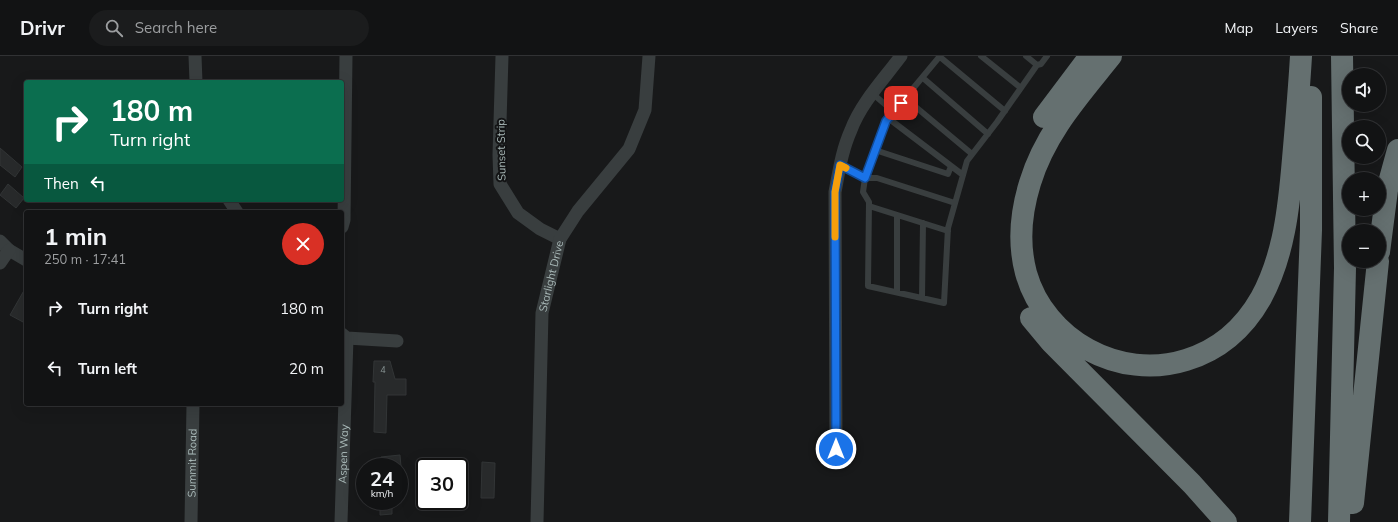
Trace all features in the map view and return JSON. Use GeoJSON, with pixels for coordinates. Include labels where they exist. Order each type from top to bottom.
{"type":"FeatureCollection","features":[{"type":"Feature","properties":{"kind":"highway"},"geometry":{"type":"LineString","coordinates":[[1090,56],[1062,92],[1040,125],[1026,151],[1016,179],[1008,212],[1007,235],[1008,254],[1013,282],[1026,309],[1047,338],[1188,479],[1226,522]]}},
{"type":"Feature","properties":{"kind":"highway"},"geometry":{"type":"LineString","coordinates":[[1111,56],[1060,120],[1042,151],[1030,183],[1023,208],[1021,236],[1022,255],[1026,273],[1036,297],[1045,312],[1064,333],[1087,350],[1104,358],[1130,364],[1148,366],[1182,361],[1198,356],[1220,344],[1234,333],[1247,319],[1266,288],[1280,251],[1286,219],[1301,56]]}},
{"type":"Feature","properties":{"kind":"highway"},"geometry":{"type":"LineString","coordinates":[[1300,522],[1311,222],[1310,56]]}},
{"type":"Feature","properties":{"kind":"highway"},"geometry":{"type":"LineString","coordinates":[[1340,522],[1345,268],[1342,56]]}},
{"type":"Feature","properties":{"kind":"highway"},"geometry":{"type":"LineString","coordinates":[[1383,224],[1387,190],[1398,150]]}},
{"type":"Feature","properties":{"kind":"highway"},"geometry":{"type":"LineString","coordinates":[[1351,522],[1377,268]]}},
{"type":"Feature","properties":{"kind":"street"},"geometry":{"type":"LineString","coordinates":[[195,56],[196,80]]}},
{"type":"Feature","properties":{"kind":"street"},"geometry":{"type":"LineString","coordinates":[[344,220],[346,56]]}},
{"type":"Feature","properties":{"kind":"street","name":"Sunset Strip"},"geometry":{"type":"LineString","coordinates":[[502,56],[499,155],[500,184],[518,213],[540,229],[560,240]]}},
{"type":"Feature","properties":{"kind":"street","name":"Starlight Drive"},"geometry":{"type":"LineString","coordinates":[[537,522],[542,313],[560,240],[578,212],[629,149],[645,110],[649,56]]}},
{"type":"Feature","properties":{"kind":"street"},"geometry":{"type":"LineString","coordinates":[[836,449],[835,192],[840,165],[851,129],[873,94],[901,56]]}},
{"type":"Feature","properties":{"kind":"street"},"geometry":{"type":"LineString","coordinates":[[0,263],[4,246],[24,259]]}},
{"type":"Feature","properties":{"kind":"street"},"geometry":{"type":"LineString","coordinates":[[344,336],[397,341]]}},
{"type":"Feature","properties":{"kind":"street","name":"Summit Road"},"geometry":{"type":"LineString","coordinates":[[191,522],[193,406]]}},
{"type":"Feature","properties":{"kind":"street","name":"Aspen Way"},"geometry":{"type":"LineString","coordinates":[[341,522],[343,406]]}},
{"type":"Feature","properties":{"kind":"lane"},"geometry":{"type":"LineString","coordinates":[[1005,110],[940,56],[888,118],[865,178],[863,192],[869,206],[868,286],[944,303],[948,230],[967,161],[988,134],[1037,65],[1041,64],[1047,56]]}},
{"type":"Feature","properties":{"kind":"lane"},"geometry":{"type":"LineString","coordinates":[[981,56],[1021,88]]}},
{"type":"Feature","properties":{"kind":"lane"},"geometry":{"type":"LineString","coordinates":[[1026,56],[1037,65]]}},
{"type":"Feature","properties":{"kind":"lane"},"geometry":{"type":"LineString","coordinates":[[923,78],[988,134]]}},
{"type":"Feature","properties":{"kind":"lane"},"geometry":{"type":"LineString","coordinates":[[873,94],[894,112]]}},
{"type":"Feature","properties":{"kind":"lane"},"geometry":{"type":"LineString","coordinates":[[906,98],[972,154]]}},
{"type":"Feature","properties":{"kind":"lane"},"geometry":{"type":"LineString","coordinates":[[888,118],[963,175]]}},
{"type":"Feature","properties":{"kind":"lane"},"geometry":{"type":"LineString","coordinates":[[875,150],[948,174],[951,166]]}},
{"type":"Feature","properties":{"kind":"lane"},"geometry":{"type":"LineString","coordinates":[[840,165],[865,178],[877,178],[955,203]]}},
{"type":"Feature","properties":{"kind":"lane"},"geometry":{"type":"LineString","coordinates":[[869,206],[948,230]]}},
{"type":"Feature","properties":{"kind":"lane"},"geometry":{"type":"LineString","coordinates":[[896,292],[897,215]]}},
{"type":"Feature","properties":{"kind":"lane"},"geometry":{"type":"LineString","coordinates":[[922,298],[924,223]]}},
{"type":"Feature","properties":{"kind":"building"},"geometry":{"type":"Polygon","coordinates":[[[0,148],[22,167],[15,177],[0,165],[0,148]]]}},
{"type":"Feature","properties":{"kind":"building"},"geometry":{"type":"Polygon","coordinates":[[[8,184],[24,198],[16,208],[0,195],[8,184]]]}},
{"type":"Feature","properties":{"kind":"building"},"geometry":{"type":"Polygon","coordinates":[[[24,290],[24,320],[23,322],[10,315],[24,290]]]}},
{"type":"Feature","properties":{"kind":"building"},"geometry":{"type":"Polygon","coordinates":[[[374,361],[390,361],[395,379],[406,379],[406,395],[387,395],[386,433],[374,432],[374,361]]]}},
{"type":"Feature","properties":{"kind":"building"},"geometry":{"type":"Polygon","coordinates":[[[400,455],[400,458],[381,458],[400,455]]]}},
{"type":"Feature","properties":{"kind":"building"},"geometry":{"type":"Polygon","coordinates":[[[482,462],[495,463],[494,498],[481,498],[482,462]]]}},
{"type":"Feature","properties":{"kind":"building"},"geometry":{"type":"Polygon","coordinates":[[[380,510],[392,510],[392,514],[380,515],[380,510]]]}},
{"type":"Feature","properties":{"kind":"slow traffic"},"geometry":{"type":"LineString","coordinates":[[835,237],[835,192],[840,165],[846,168]]}},
{"type":"Feature","properties":{"kind":"route"},"geometry":{"type":"LineString","coordinates":[[836,449],[835,192],[840,165],[865,178],[886,121],[901,103]]}}]}
